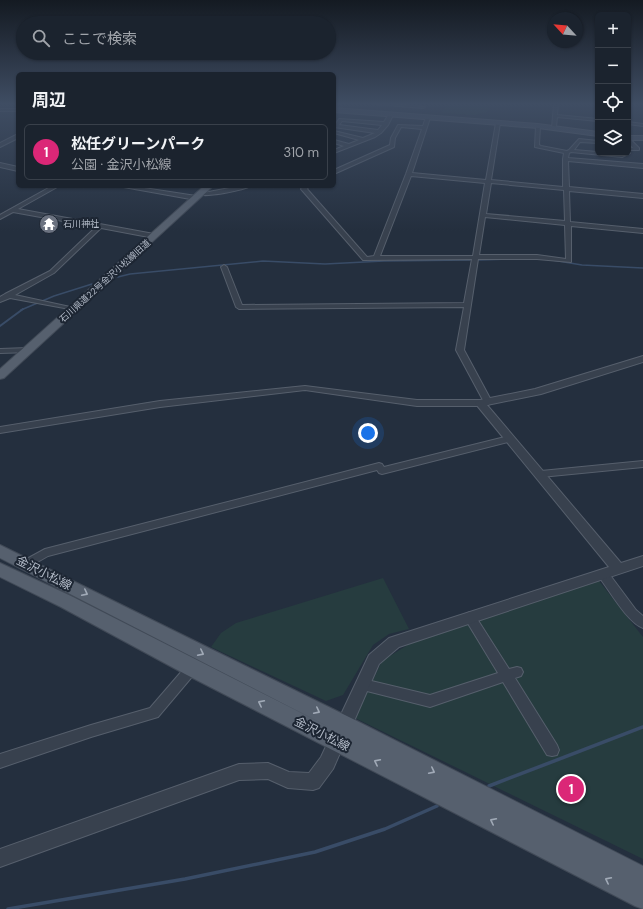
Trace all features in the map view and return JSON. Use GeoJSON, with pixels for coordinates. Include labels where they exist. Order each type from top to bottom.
{"type":"FeatureCollection","features":[{"type":"Feature","properties":{"kind":"main road","name":"石川県道22号金沢小松線旧道"},"geometry":{"type":"LineString","coordinates":[[0,375],[207,188]]}},
{"type":"Feature","properties":{"kind":"main road","name":"金沢小松線"},"geometry":{"type":"LineString","coordinates":[[0,551],[27,564],[341,733],[643,898]]}},
{"type":"Feature","properties":{"kind":"main road","name":"金沢小松線"},"geometry":{"type":"LineString","coordinates":[[0,570],[67,602],[192,668],[341,733],[643,878]]}},
{"type":"Feature","properties":{"kind":"street"},"geometry":{"type":"LineString","coordinates":[[336,151],[348,146]]}},
{"type":"Feature","properties":{"kind":"street"},"geometry":{"type":"LineString","coordinates":[[336,171],[391,146]]}},
{"type":"Feature","properties":{"kind":"street"},"geometry":{"type":"LineString","coordinates":[[376,258],[419,146]]}},
{"type":"Feature","properties":{"kind":"street"},"geometry":{"type":"LineString","coordinates":[[494,146],[460,350],[484,403],[509,439],[541,474],[618,569]]}},
{"type":"Feature","properties":{"kind":"street"},"geometry":{"type":"LineString","coordinates":[[539,146],[569,152],[595,153]]}},
{"type":"Feature","properties":{"kind":"street"},"geometry":{"type":"LineString","coordinates":[[304,188],[365,259],[537,257],[569,261],[565,159],[574,146]]}},
{"type":"Feature","properties":{"kind":"street"},"geometry":{"type":"LineString","coordinates":[[634,146],[636,148],[635,150]]}},
{"type":"Feature","properties":{"kind":"street"},"geometry":{"type":"LineString","coordinates":[[631,149],[643,151]]}},
{"type":"Feature","properties":{"kind":"street"},"geometry":{"type":"LineString","coordinates":[[631,152],[635,150]]}},
{"type":"Feature","properties":{"kind":"street"},"geometry":{"type":"LineString","coordinates":[[621,164],[620,158],[623,156]]}},
{"type":"Feature","properties":{"kind":"street"},"geometry":{"type":"LineString","coordinates":[[565,159],[643,166]]}},
{"type":"Feature","properties":{"kind":"street"},"geometry":{"type":"LineString","coordinates":[[0,166],[16,169]]}},
{"type":"Feature","properties":{"kind":"street"},"geometry":{"type":"LineString","coordinates":[[409,174],[643,196]]}},
{"type":"Feature","properties":{"kind":"street"},"geometry":{"type":"LineString","coordinates":[[0,217],[52,188]]}},
{"type":"Feature","properties":{"kind":"street"},"geometry":{"type":"LineString","coordinates":[[136,188],[198,196],[238,188]]}},
{"type":"Feature","properties":{"kind":"street"},"geometry":{"type":"LineString","coordinates":[[12,210],[154,236]]}},
{"type":"Feature","properties":{"kind":"street"},"geometry":{"type":"LineString","coordinates":[[482,214],[643,231]]}},
{"type":"Feature","properties":{"kind":"street"},"geometry":{"type":"LineString","coordinates":[[0,300],[52,272],[100,226]]}},
{"type":"Feature","properties":{"kind":"street"},"geometry":{"type":"LineString","coordinates":[[224,267],[239,307],[468,305]]}},
{"type":"Feature","properties":{"kind":"street"},"geometry":{"type":"LineString","coordinates":[[0,294],[73,309]]}},
{"type":"Feature","properties":{"kind":"street"},"geometry":{"type":"LineString","coordinates":[[0,352],[28,350]]}},
{"type":"Feature","properties":{"kind":"street"},"geometry":{"type":"LineString","coordinates":[[0,430],[160,404],[305,388],[417,403],[484,403],[537,392],[641,361]]}},
{"type":"Feature","properties":{"kind":"street"},"geometry":{"type":"LineString","coordinates":[[27,564],[45,553],[379,466],[382,472],[509,439]]}},
{"type":"Feature","properties":{"kind":"street"},"geometry":{"type":"LineString","coordinates":[[541,474],[643,464]]}},
{"type":"Feature","properties":{"kind":"street"},"geometry":{"type":"LineString","coordinates":[[0,858],[239,772],[268,771],[288,780],[313,782],[327,763],[364,685],[374,660],[394,642],[643,561]]}},
{"type":"Feature","properties":{"kind":"street"},"geometry":{"type":"LineString","coordinates":[[603,574],[632,613],[643,623]]}},
{"type":"Feature","properties":{"kind":"street"},"geometry":{"type":"LineString","coordinates":[[470,617],[512,674],[552,750]]}},
{"type":"Feature","properties":{"kind":"street"},"geometry":{"type":"LineString","coordinates":[[0,761],[91,730],[154,713],[192,668]]}},
{"type":"Feature","properties":{"kind":"street"},"geometry":{"type":"LineString","coordinates":[[364,685],[430,701],[512,674]]}},
{"type":"Feature","properties":{"kind":"green space"},"geometry":{"type":"Polygon","coordinates":[[[383,578],[409,629],[389,634],[373,645],[343,695],[326,701],[211,647],[221,633],[236,623],[383,578]]]}},
{"type":"Feature","properties":{"kind":"green space"},"geometry":{"type":"Polygon","coordinates":[[[599,581],[643,637],[643,859],[355,718],[382,661],[409,644],[599,581]]]}},
{"type":"Feature","properties":{"kind":"waterway"},"geometry":{"type":"LineString","coordinates":[[479,260],[513,259]]}},
{"type":"Feature","properties":{"kind":"waterway"},"geometry":{"type":"LineString","coordinates":[[118,277],[130,274],[263,261],[325,264],[384,261],[470,260]]}},
{"type":"Feature","properties":{"kind":"waterway"},"geometry":{"type":"LineString","coordinates":[[552,260],[582,265],[643,268]]}},
{"type":"Feature","properties":{"kind":"waterway"},"geometry":{"type":"LineString","coordinates":[[23,309],[54,296],[92,284]]}},
{"type":"Feature","properties":{"kind":"waterway"},"geometry":{"type":"LineString","coordinates":[[0,326],[23,309]]}},
{"type":"Feature","properties":{"kind":"waterway"},"geometry":{"type":"LineString","coordinates":[[489,786],[643,727]]}},
{"type":"Feature","properties":{"kind":"waterway"},"geometry":{"type":"LineString","coordinates":[[8,909],[185,879],[315,852],[385,829],[437,806]]}},
{"type":"Feature","properties":{"kind":"place","name":"石川神社"},"geometry":{"type":"Point","coordinates":[49,224]}},
{"type":"Feature","properties":{"kind":"place","name":"松任グリーンパーク"},"geometry":{"type":"Point","coordinates":[571,789]}}]}
